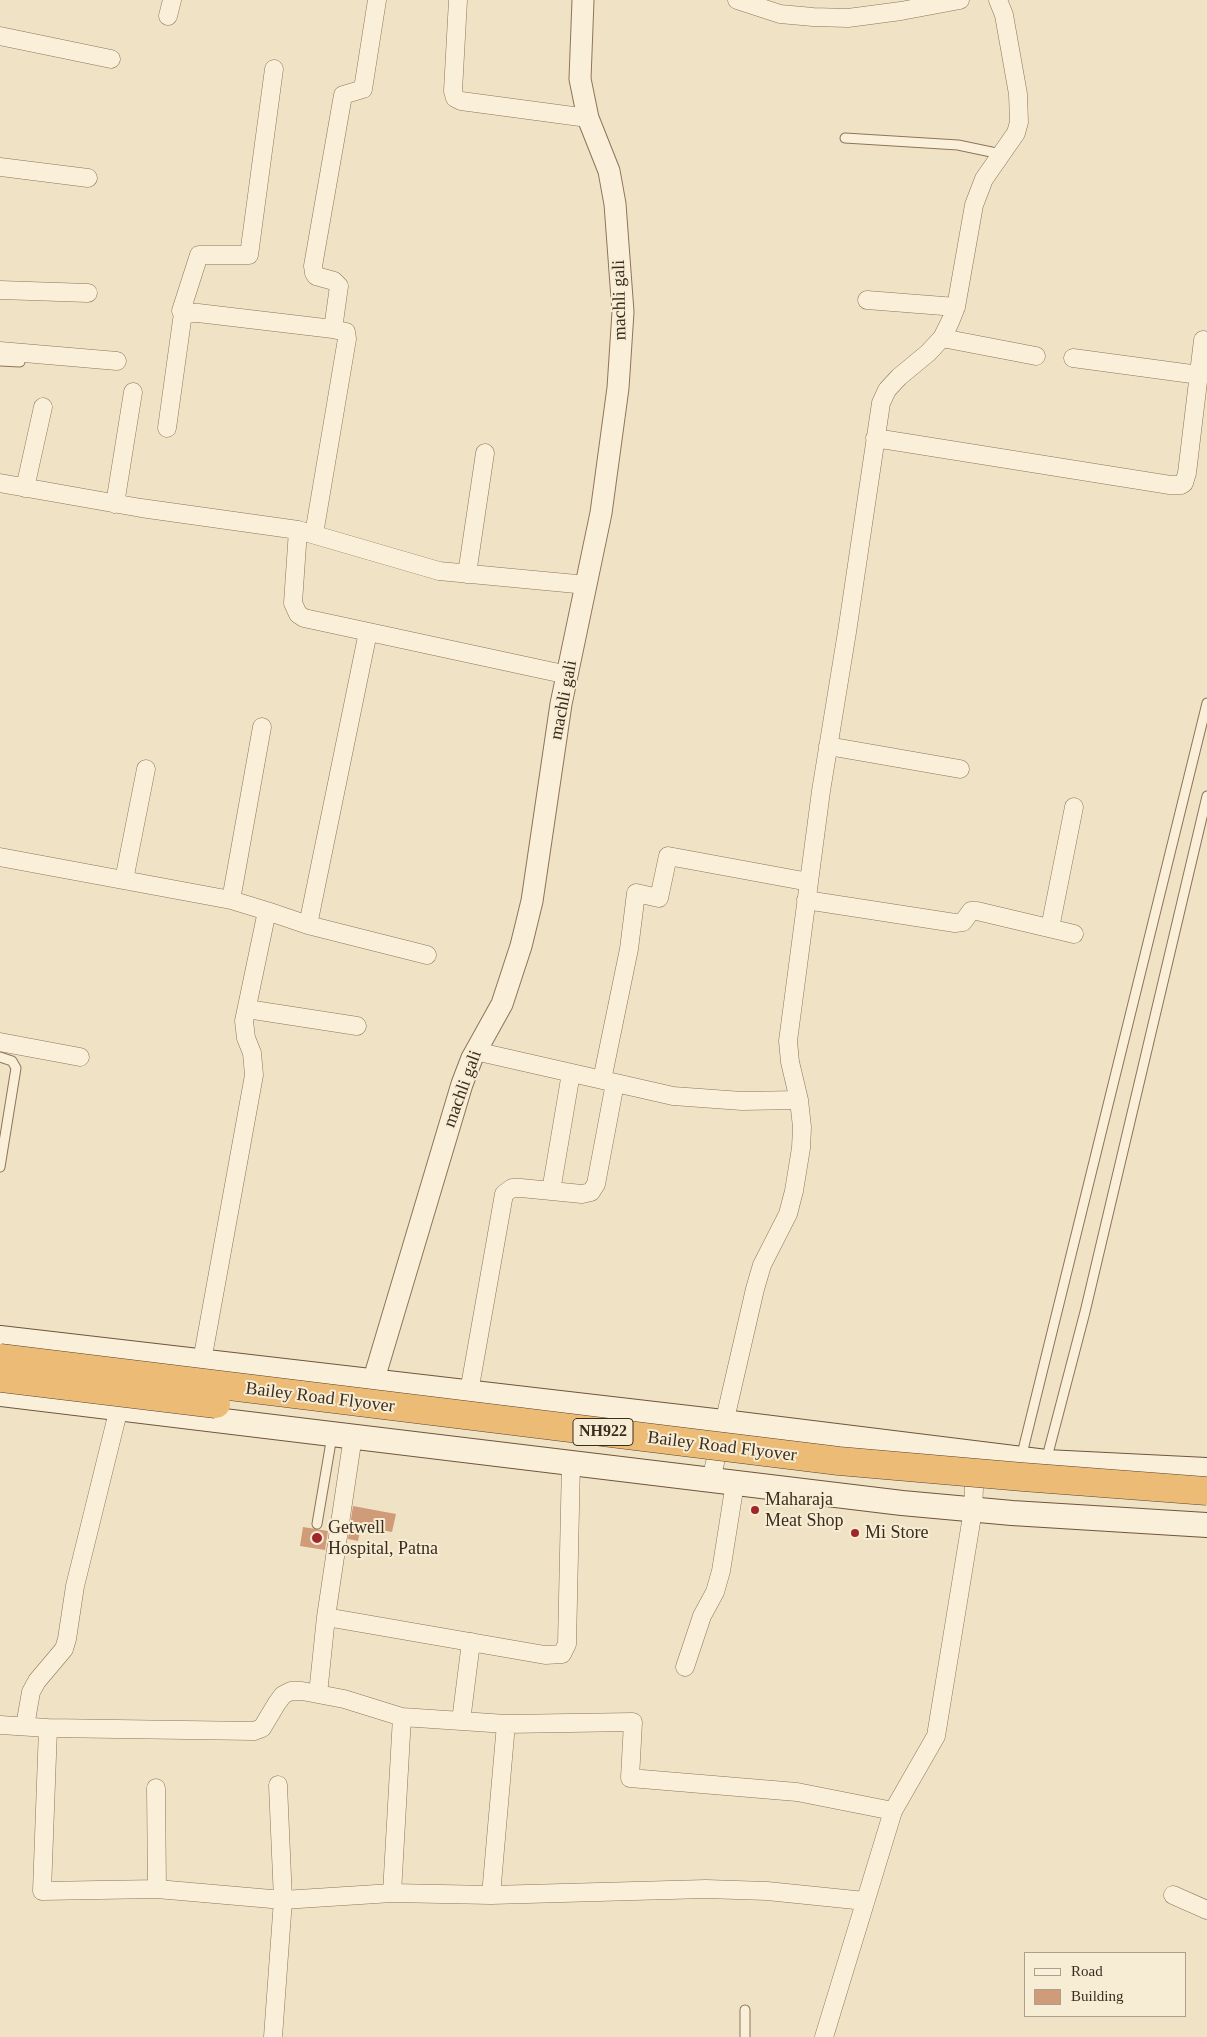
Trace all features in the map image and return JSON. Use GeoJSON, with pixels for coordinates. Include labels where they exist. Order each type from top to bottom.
{"type":"FeatureCollection","features":[{"type":"Feature","properties":{"kind":"highway","name":"Bailey Road Flyover"},"geometry":{"type":"LineString","coordinates":[[0,1358],[839,1461],[1023,1478],[1207,1491]]}},
{"type":"Feature","properties":{"kind":"highway","name":"Bailey Road Flyover"},"geometry":{"type":"LineString","coordinates":[[0,1378],[838,1479],[1018,1496],[1207,1509]]}},
{"type":"Feature","properties":{"kind":"main road"},"geometry":{"type":"LineString","coordinates":[[0,1338],[723,1422],[1046,1462],[1207,1470]]}},
{"type":"Feature","properties":{"kind":"main road"},"geometry":{"type":"LineString","coordinates":[[342,1378],[343,1434]]}},
{"type":"Feature","properties":{"kind":"main road"},"geometry":{"type":"LineString","coordinates":[[0,1394],[973,1510],[1207,1526]]}},
{"type":"Feature","properties":{"kind":"street"},"geometry":{"type":"LineString","coordinates":[[333,329],[339,286],[334,282],[316,276],[313,266],[343,95],[363,89],[377,0]]}},
{"type":"Feature","properties":{"kind":"street"},"geometry":{"type":"LineString","coordinates":[[458,0],[453,91],[455,98],[461,101],[588,118]]}},
{"type":"Feature","properties":{"kind":"street","name":"machli gali"},"geometry":{"type":"LineString","coordinates":[[373,1382],[462,1084],[476,1051],[502,1004],[521,946],[532,901],[561,704],[601,513],[618,388],[623,312],[616,204],[609,171],[588,118],[580,79],[584,0]]}},
{"type":"Feature","properties":{"kind":"street"},"geometry":{"type":"LineString","coordinates":[[737,0],[780,14],[813,18],[848,18],[960,0]]}},
{"type":"Feature","properties":{"kind":"street"},"geometry":{"type":"LineString","coordinates":[[711,1480],[755,1289],[762,1265],[788,1214],[801,1148],[802,1127],[799,1100],[790,1062],[788,1041],[828,746],[881,403],[887,390],[899,377],[928,353],[942,338],[956,307],[974,204],[984,179],[1016,133],[1020,109],[1004,15],[998,0]]}},
{"type":"Feature","properties":{"kind":"street"},"geometry":{"type":"LineString","coordinates":[[0,36],[111,59]]}},
{"type":"Feature","properties":{"kind":"street"},"geometry":{"type":"LineString","coordinates":[[274,69],[250,255],[199,256],[181,311],[346,332],[347,339],[292,595],[295,610],[304,618],[568,675]]}},
{"type":"Feature","properties":{"kind":"street"},"geometry":{"type":"LineString","coordinates":[[0,168],[88,178]]}},
{"type":"Feature","properties":{"kind":"street"},"geometry":{"type":"LineString","coordinates":[[0,290],[88,293]]}},
{"type":"Feature","properties":{"kind":"street"},"geometry":{"type":"LineString","coordinates":[[866,300],[956,307]]}},
{"type":"Feature","properties":{"kind":"street"},"geometry":{"type":"LineString","coordinates":[[167,428],[182,320],[185,314],[191,312]]}},
{"type":"Feature","properties":{"kind":"street"},"geometry":{"type":"LineString","coordinates":[[942,338],[1036,356]]}},
{"type":"Feature","properties":{"kind":"street"},"geometry":{"type":"LineString","coordinates":[[875,438],[1170,485],[1181,485],[1186,480],[1203,340]]}},
{"type":"Feature","properties":{"kind":"street"},"geometry":{"type":"LineString","coordinates":[[0,351],[117,361]]}},
{"type":"Feature","properties":{"kind":"street"},"geometry":{"type":"LineString","coordinates":[[1073,358],[1199,375]]}},
{"type":"Feature","properties":{"kind":"street"},"geometry":{"type":"LineString","coordinates":[[115,504],[133,392]]}},
{"type":"Feature","properties":{"kind":"street"},"geometry":{"type":"LineString","coordinates":[[25,488],[43,408]]}},
{"type":"Feature","properties":{"kind":"street"},"geometry":{"type":"LineString","coordinates":[[467,574],[485,453]]}},
{"type":"Feature","properties":{"kind":"street"},"geometry":{"type":"LineString","coordinates":[[0,483],[115,504],[306,532],[439,571],[587,585]]}},
{"type":"Feature","properties":{"kind":"street"},"geometry":{"type":"LineString","coordinates":[[308,925],[368,632]]}},
{"type":"Feature","properties":{"kind":"street"},"geometry":{"type":"LineString","coordinates":[[231,900],[262,727]]}},
{"type":"Feature","properties":{"kind":"street"},"geometry":{"type":"LineString","coordinates":[[828,746],[960,769]]}},
{"type":"Feature","properties":{"kind":"street"},"geometry":{"type":"LineString","coordinates":[[124,880],[146,768]]}},
{"type":"Feature","properties":{"kind":"street"},"geometry":{"type":"LineString","coordinates":[[1050,928],[1074,807]]}},
{"type":"Feature","properties":{"kind":"street"},"geometry":{"type":"LineString","coordinates":[[469,1392],[504,1194],[512,1188],[582,1194],[591,1192],[594,1189],[636,893],[659,898],[668,856],[809,882]]}},
{"type":"Feature","properties":{"kind":"street"},"geometry":{"type":"LineString","coordinates":[[0,857],[231,900],[308,925],[427,955]]}},
{"type":"Feature","properties":{"kind":"street"},"geometry":{"type":"LineString","coordinates":[[806,900],[956,923],[963,922],[969,912],[974,910],[1074,934]]}},
{"type":"Feature","properties":{"kind":"street"},"geometry":{"type":"LineString","coordinates":[[193,1417],[254,1075],[252,1053],[244,1029],[246,1010],[267,911]]}},
{"type":"Feature","properties":{"kind":"street"},"geometry":{"type":"LineString","coordinates":[[246,1010],[357,1026]]}},
{"type":"Feature","properties":{"kind":"street"},"geometry":{"type":"LineString","coordinates":[[0,1042],[80,1057]]}},
{"type":"Feature","properties":{"kind":"street"},"geometry":{"type":"LineString","coordinates":[[476,1051],[693,1098],[742,1101],[799,1100]]}},
{"type":"Feature","properties":{"kind":"street"},"geometry":{"type":"LineString","coordinates":[[551,1191],[571,1073]]}},
{"type":"Feature","properties":{"kind":"street"},"geometry":{"type":"LineString","coordinates":[[25,1726],[31,1692],[64,1649],[75,1586],[119,1408]]}},
{"type":"Feature","properties":{"kind":"street"},"geometry":{"type":"LineString","coordinates":[[318,1694],[343,1434]]}},
{"type":"Feature","properties":{"kind":"street"},"geometry":{"type":"LineString","coordinates":[[824,2037],[892,1811],[936,1736],[973,1510],[975,1453]]}},
{"type":"Feature","properties":{"kind":"street"},"geometry":{"type":"LineString","coordinates":[[326,1617],[545,1655],[556,1656],[562,1654],[567,1644],[570,1463]]}},
{"type":"Feature","properties":{"kind":"street"},"geometry":{"type":"LineString","coordinates":[[685,1667],[702,1616],[720,1577],[735,1483]]}},
{"type":"Feature","properties":{"kind":"street"},"geometry":{"type":"LineString","coordinates":[[461,1721],[471,1642]]}},
{"type":"Feature","properties":{"kind":"street"},"geometry":{"type":"LineString","coordinates":[[0,1725],[48,1728],[254,1731],[262,1728],[283,1695],[291,1690],[344,1699],[402,1717],[506,1724],[633,1722],[630,1778],[796,1792],[892,1811]]}},
{"type":"Feature","properties":{"kind":"street"},"geometry":{"type":"LineString","coordinates":[[392,1894],[402,1717]]}},
{"type":"Feature","properties":{"kind":"street"},"geometry":{"type":"LineString","coordinates":[[491,1895],[506,1724]]}},
{"type":"Feature","properties":{"kind":"street"},"geometry":{"type":"LineString","coordinates":[[48,1728],[42,1891],[157,1890],[284,1900],[392,1894],[491,1895],[706,1889],[767,1891],[865,1901]]}},
{"type":"Feature","properties":{"kind":"street"},"geometry":{"type":"LineString","coordinates":[[272,2037],[284,1900],[278,1785]]}},
{"type":"Feature","properties":{"kind":"street"},"geometry":{"type":"LineString","coordinates":[[156,1788],[157,1890]]}},
{"type":"Feature","properties":{"kind":"street"},"geometry":{"type":"LineString","coordinates":[[1173,1895],[1207,1910]]}},
{"type":"Feature","properties":{"kind":"lane"},"geometry":{"type":"LineString","coordinates":[[845,138],[958,145],[1001,154]]}},
{"type":"Feature","properties":{"kind":"lane"},"geometry":{"type":"LineString","coordinates":[[0,361],[20,362]]}},
{"type":"Feature","properties":{"kind":"lane"},"geometry":{"type":"LineString","coordinates":[[1021,1459],[1207,703]]}},
{"type":"Feature","properties":{"kind":"lane"},"geometry":{"type":"LineString","coordinates":[[1046,1462],[1085,1312],[1207,796]]}},
{"type":"Feature","properties":{"kind":"lane"},"geometry":{"type":"LineString","coordinates":[[0,1057],[12,1061],[16,1068],[0,1167]]}},
{"type":"Feature","properties":{"kind":"lane"},"geometry":{"type":"LineString","coordinates":[[318,1524],[343,1434]]}},
{"type":"Feature","properties":{"kind":"lane"},"geometry":{"type":"LineString","coordinates":[[745,2010],[745,2037]]}},
{"type":"Feature","properties":{"kind":"building"},"geometry":{"type":"Polygon","coordinates":[[[353,1506],[396,1514],[392,1532],[361,1526],[358,1541],[348,1539],[353,1506]]]}},
{"type":"Feature","properties":{"kind":"building"},"geometry":{"type":"Polygon","coordinates":[[[303,1527],[328,1531],[325,1550],[300,1546],[303,1527]]]}},
{"type":"Feature","properties":{"kind":"place","name":"Maharaja Meat Shop"},"geometry":{"type":"Point","coordinates":[755,1510]}},
{"type":"Feature","properties":{"kind":"place","name":"Mi Store"},"geometry":{"type":"Point","coordinates":[855,1533]}},
{"type":"Feature","properties":{"kind":"place","name":"Getwell Hospital, Patna"},"geometry":{"type":"Point","coordinates":[317,1538]}}]}
